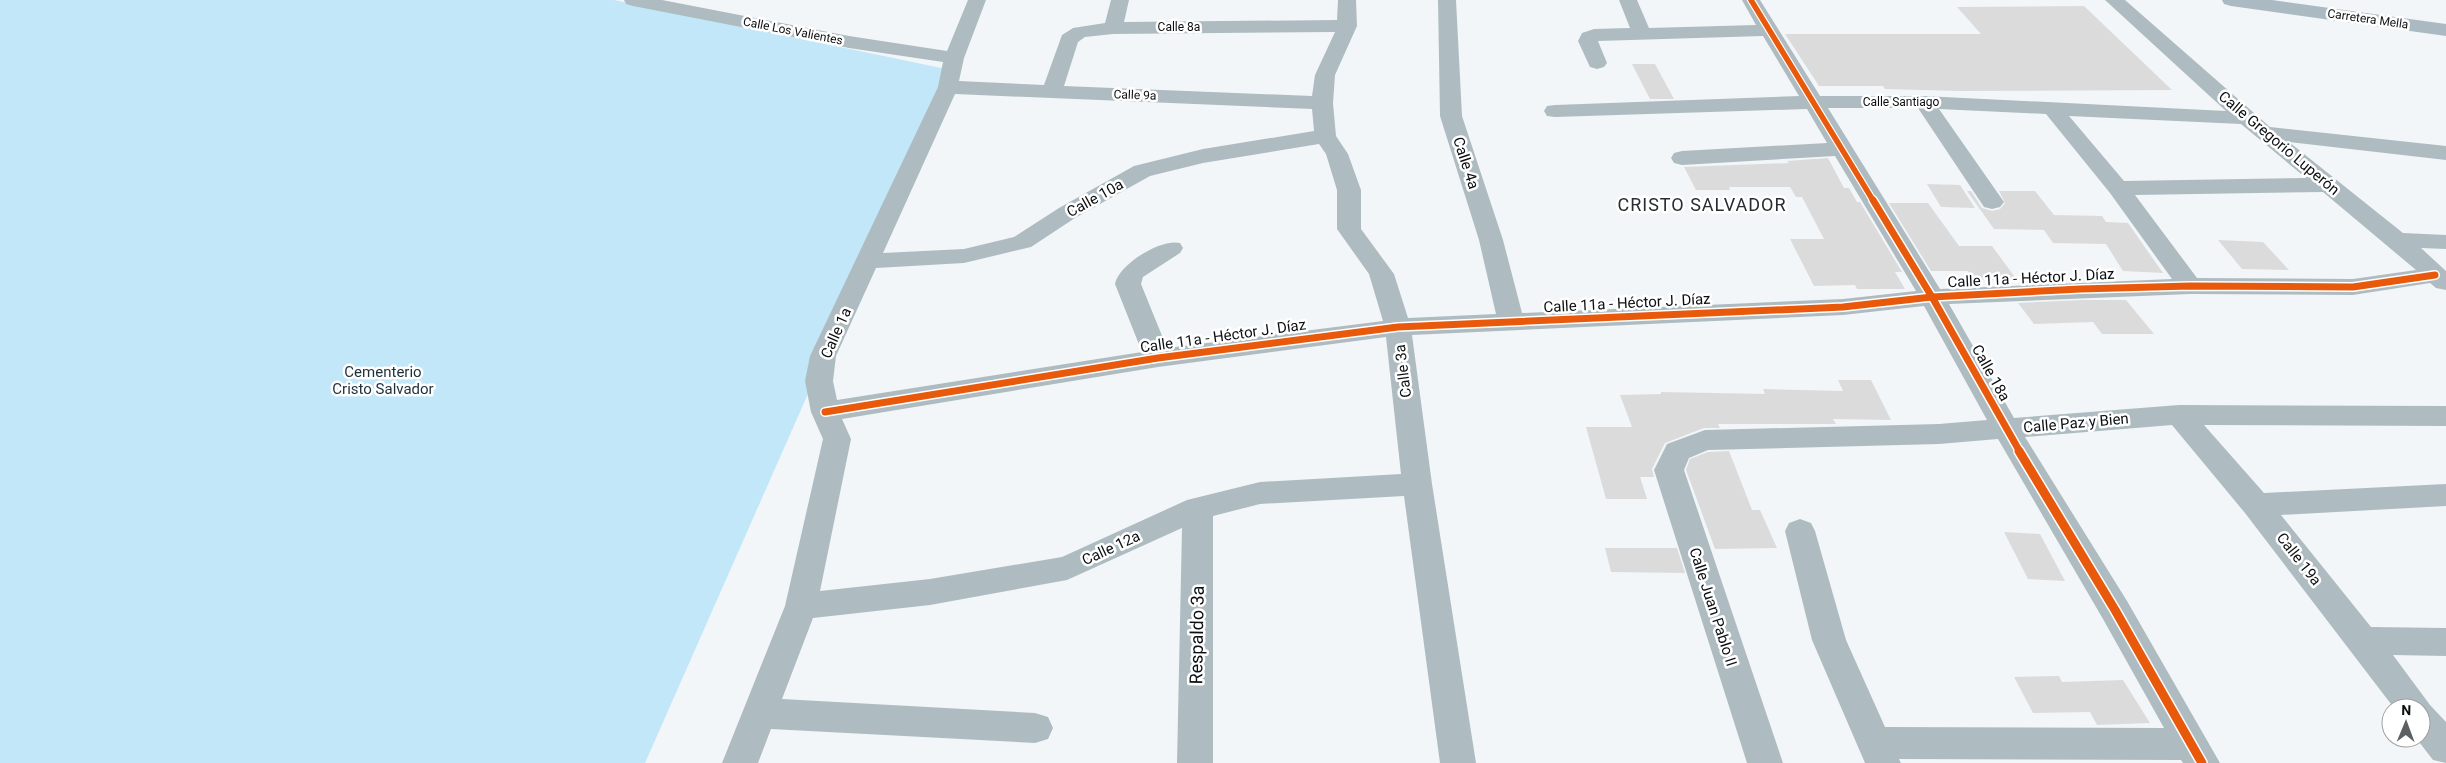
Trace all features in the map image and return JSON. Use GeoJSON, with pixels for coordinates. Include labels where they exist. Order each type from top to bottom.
{"type":"FeatureCollection","features":[{"type":"Feature","properties":{"kind":"main road","name":"Carretera Mella"},"geometry":{"type":"LineString","coordinates":[[2235,0],[2446,30]]}},
{"type":"Feature","properties":{"kind":"street","name":"Calle Los Valientes"},"geometry":{"type":"LineString","coordinates":[[633,0],[850,42],[954,58]]}},
{"type":"Feature","properties":{"kind":"street","name":"Calle 1a"},"geometry":{"type":"LineString","coordinates":[[740,763],[801,606],[837,439],[825,412],[819,381],[824,356],[869,262],[948,87],[954,58],[977,0]]}},
{"type":"Feature","properties":{"kind":"street"},"geometry":{"type":"LineString","coordinates":[[1113,28],[1120,0]]}},
{"type":"Feature","properties":{"kind":"street","name":"Calle 4a"},"geometry":{"type":"LineString","coordinates":[[1447,0],[1451,116],[1491,240],[1511,322]]}},
{"type":"Feature","properties":{"kind":"street"},"geometry":{"type":"LineString","coordinates":[[1628,0],[1642,33]]}},
{"type":"Feature","properties":{"kind":"street","name":"Calle 18a"},"geometry":{"type":"LineString","coordinates":[[1751,0],[1815,102],[1932,297],[2006,429],[2115,610],[2197,754]]}},
{"type":"Feature","properties":{"kind":"street","name":"Calle Gregorio Luperón"},"geometry":{"type":"LineString","coordinates":[[2114,0],[2264,133],[2441,279]]}},
{"type":"Feature","properties":{"kind":"street","name":"Calle 8a"},"geometry":{"type":"LineString","coordinates":[[1052,91],[1069,39],[1080,32],[1345,7]]}},
{"type":"Feature","properties":{"kind":"street","name":"Calle 3a"},"geometry":{"type":"LineString","coordinates":[[1345,7],[1325,75],[1322,103],[1325,136],[1337,154],[1349,190],[1349,229],[1382,274],[1398,327],[1417,484],[1458,763]]}},
{"type":"Feature","properties":{"kind":"street"},"geometry":{"type":"LineString","coordinates":[[1597,63],[1588,41],[1589,37],[1594,35],[1770,30]]}},
{"type":"Feature","properties":{"kind":"street","name":"Calle 9a"},"geometry":{"type":"LineString","coordinates":[[948,87],[1322,103]]}},
{"type":"Feature","properties":{"kind":"street","name":"Calle Santiago"},"geometry":{"type":"LineString","coordinates":[[1555,112],[1815,102],[1924,102],[2247,118]]}},
{"type":"Feature","properties":{"kind":"street"},"geometry":{"type":"LineString","coordinates":[[1924,102],[1992,202]]}},
{"type":"Feature","properties":{"kind":"street"},"geometry":{"type":"LineString","coordinates":[[2051,107],[2118,188],[2190,286]]}},
{"type":"Feature","properties":{"kind":"street"},"geometry":{"type":"LineString","coordinates":[[2264,133],[2446,153]]}},
{"type":"Feature","properties":{"kind":"street","name":"Calle 10a"},"geometry":{"type":"LineString","coordinates":[[869,262],[964,256],[1022,242],[1067,213],[1142,171],[1203,156],[1325,136]]}},
{"type":"Feature","properties":{"kind":"street"},"geometry":{"type":"LineString","coordinates":[[1682,158],[1843,149]]}},
{"type":"Feature","properties":{"kind":"street"},"geometry":{"type":"LineString","coordinates":[[2118,188],[2328,184]]}},
{"type":"Feature","properties":{"kind":"street"},"geometry":{"type":"LineString","coordinates":[[2396,240],[2446,242]]}},
{"type":"Feature","properties":{"kind":"street"},"geometry":{"type":"LineString","coordinates":[[1158,358],[1128,284],[1129,277],[1134,272],[1171,248]]}},
{"type":"Feature","properties":{"kind":"street","name":"Calle 11a - Héctor J. Díaz"},"geometry":{"type":"LineString","coordinates":[[825,412],[1158,358],[1398,327],[1843,307],[1932,297],[2190,286],[2353,287],[2441,279]]}},
{"type":"Feature","properties":{"kind":"street","name":"Calle Paz y Bien"},"geometry":{"type":"LineString","coordinates":[[1677,451],[1706,440],[1939,434],[2179,415],[2446,416]]}},
{"type":"Feature","properties":{"kind":"street","name":"Calle 19a"},"geometry":{"type":"LineString","coordinates":[[2179,415],[2256,504],[2406,698]]}},
{"type":"Feature","properties":{"kind":"street","name":"Calle Juan Pablo II"},"geometry":{"type":"LineString","coordinates":[[1677,451],[1669,470],[1765,763]]}},
{"type":"Feature","properties":{"kind":"street","name":"Calle 12a"},"geometry":{"type":"LineString","coordinates":[[801,606],[930,592],[1067,568],[1198,508],[1260,493],[1417,484]]}},
{"type":"Feature","properties":{"kind":"street"},"geometry":{"type":"LineString","coordinates":[[2256,504],[2446,496]]}},
{"type":"Feature","properties":{"kind":"street","name":"Respaldo 3a"},"geometry":{"type":"LineString","coordinates":[[1195,763],[1198,508]]}},
{"type":"Feature","properties":{"kind":"street"},"geometry":{"type":"LineString","coordinates":[[1800,532],[1829,640],[1879,753],[2197,754]]}},
{"type":"Feature","properties":{"kind":"street"},"geometry":{"type":"LineString","coordinates":[[2363,641],[2446,642]]}},
{"type":"Feature","properties":{"kind":"street"},"geometry":{"type":"LineString","coordinates":[[759,713],[1036,728]]}},
{"type":"Feature","properties":{"kind":"street"},"geometry":{"type":"LineString","coordinates":[[2431,729],[2446,749]]}},
{"type":"Feature","properties":{"kind":"green space","name":"Cementerio Cristo Salvador"},"geometry":{"type":"Polygon","coordinates":[[[0,0],[614,0],[951,70],[645,763],[0,763],[0,0]]]}},
{"type":"Feature","properties":{"kind":"building"},"geometry":{"type":"Polygon","coordinates":[[[2084,6],[2172,90],[1959,91],[1885,89],[1883,86],[1819,86],[1785,34],[1981,34],[1957,7],[2084,6]]]}},
{"type":"Feature","properties":{"kind":"building"},"geometry":{"type":"Polygon","coordinates":[[[1632,64],[1655,64],[1674,99],[1650,99],[1632,64]]]}},
{"type":"Feature","properties":{"kind":"building"},"geometry":{"type":"Polygon","coordinates":[[[1828,158],[1844,188],[1849,188],[1857,202],[1860,202],[1902,272],[1895,272],[1905,289],[1857,289],[1855,285],[1814,286],[1790,239],[1824,239],[1802,197],[1796,197],[1790,187],[1729,187],[1730,190],[1696,190],[1684,167],[1789,163],[1787,161],[1828,158]]]}},
{"type":"Feature","properties":{"kind":"building"},"geometry":{"type":"Polygon","coordinates":[[[1927,184],[1960,185],[1975,208],[1941,207],[1927,184]]]}},
{"type":"Feature","properties":{"kind":"building"},"geometry":{"type":"Polygon","coordinates":[[[1967,191],[1971,191],[1982,208],[1992,211],[2000,209],[2005,203],[1999,191],[2035,191],[2054,215],[2102,216],[2106,222],[2128,223],[2163,273],[2123,271],[2106,244],[2053,243],[2044,230],[1994,229],[1967,191]]]}},
{"type":"Feature","properties":{"kind":"building"},"geometry":{"type":"Polygon","coordinates":[[[1889,203],[1928,203],[1959,246],[1992,246],[2017,280],[1974,280],[1968,271],[1931,271],[1889,203]]]}},
{"type":"Feature","properties":{"kind":"building"},"geometry":{"type":"Polygon","coordinates":[[[2218,240],[2263,242],[2289,270],[2242,269],[2218,240]]]}},
{"type":"Feature","properties":{"kind":"building"},"geometry":{"type":"Polygon","coordinates":[[[2126,300],[2154,334],[2102,334],[2093,322],[2034,324],[2018,303],[2126,300]]]}},
{"type":"Feature","properties":{"kind":"building"},"geometry":{"type":"Polygon","coordinates":[[[1838,380],[1871,380],[1891,420],[1833,419],[1836,424],[1718,424],[1720,428],[1704,428],[1665,443],[1652,469],[1654,477],[1640,477],[1647,499],[1606,499],[1586,427],[1632,427],[1620,395],[1661,394],[1661,392],[1765,394],[1763,389],[1843,391],[1838,380]]]}},
{"type":"Feature","properties":{"kind":"building"},"geometry":{"type":"Polygon","coordinates":[[[1729,451],[1752,510],[1760,510],[1777,548],[1715,549],[1686,470],[1690,459],[1708,452],[1729,451]]]}},
{"type":"Feature","properties":{"kind":"building"},"geometry":{"type":"Polygon","coordinates":[[[2004,532],[2040,534],[2065,581],[2028,579],[2004,532]]]}},
{"type":"Feature","properties":{"kind":"building"},"geometry":{"type":"Polygon","coordinates":[[[1605,548],[1677,548],[1685,573],[1611,572],[1605,548]]]}},
{"type":"Feature","properties":{"kind":"building"},"geometry":{"type":"Polygon","coordinates":[[[2059,676],[2062,682],[2123,680],[2150,723],[2097,725],[2090,712],[2033,713],[2014,677],[2059,676]]]}},
{"type":"Feature","properties":{"kind":"cycle path"},"geometry":{"type":"LineString","coordinates":[[1751,0],[1932,297],[2006,429],[2115,610],[2202,763]]}},
{"type":"Feature","properties":{"kind":"cycle path"},"geometry":{"type":"LineString","coordinates":[[825,412],[1158,358],[1398,327],[1843,307],[1932,297],[2080,289],[2190,286],[2353,287],[2435,275]]}},
{"type":"Feature","properties":{"kind":"district","name":"CRISTO SALVADOR"},"geometry":{"type":"Point","coordinates":[1702,205]}}]}
